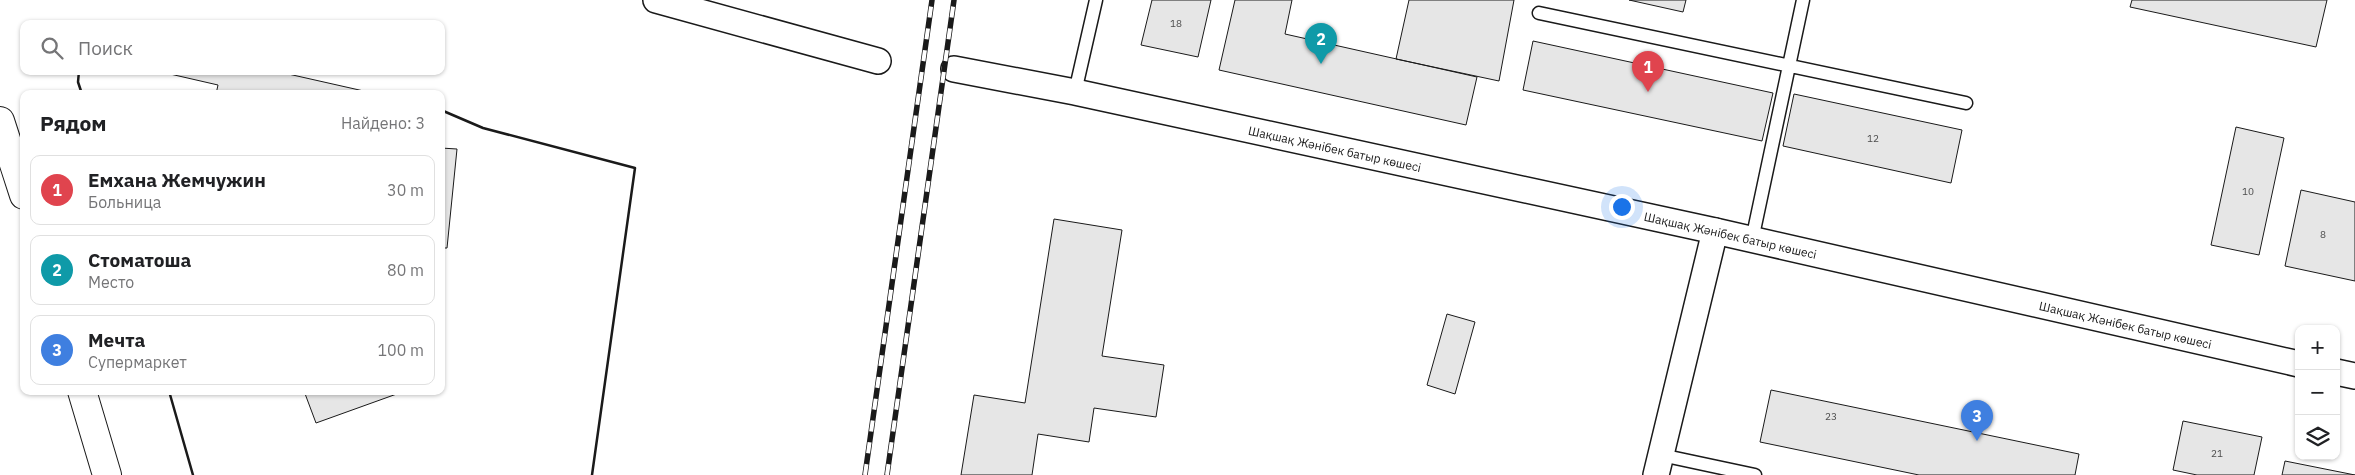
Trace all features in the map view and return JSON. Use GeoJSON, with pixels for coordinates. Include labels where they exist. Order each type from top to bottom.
{"type":"FeatureCollection","features":[{"type":"Feature","properties":{"kind":"main road"},"geometry":{"type":"LineString","coordinates":[[0,121],[20,183]]}},
{"type":"Feature","properties":{"kind":"main road"},"geometry":{"type":"LineString","coordinates":[[83,395],[106,475]]}},
{"type":"Feature","properties":{"kind":"street"},"geometry":{"type":"LineString","coordinates":[[656,0],[878,61]]}},
{"type":"Feature","properties":{"kind":"street","name":"Шақшақ Жәнібек батыр көшесі"},"geometry":{"type":"LineString","coordinates":[[954,69],[1075,92],[1715,231],[2295,363]]}},
{"type":"Feature","properties":{"kind":"street"},"geometry":{"type":"LineString","coordinates":[[1658,465],[1715,231]]}},
{"type":"Feature","properties":{"kind":"street"},"geometry":{"type":"LineString","coordinates":[[2340,373],[2355,376]]}},
{"type":"Feature","properties":{"kind":"lane"},"geometry":{"type":"LineString","coordinates":[[1075,92],[1096,0]]}},
{"type":"Feature","properties":{"kind":"lane"},"geometry":{"type":"LineString","coordinates":[[1752,240],[1803,0]]}},
{"type":"Feature","properties":{"kind":"lane"},"geometry":{"type":"LineString","coordinates":[[1539,13],[1966,103]]}},
{"type":"Feature","properties":{"kind":"lane"},"geometry":{"type":"LineString","coordinates":[[1658,465],[1755,475]]}},
{"type":"Feature","properties":{"kind":"building"},"geometry":{"type":"Polygon","coordinates":[[[1152,0],[1211,0],[1198,57],[1141,45],[1152,0]]]}},
{"type":"Feature","properties":{"kind":"building"},"geometry":{"type":"Polygon","coordinates":[[[1235,0],[1292,0],[1285,34],[1477,77],[1466,125],[1219,70],[1235,0]]]}},
{"type":"Feature","properties":{"kind":"building"},"geometry":{"type":"Polygon","coordinates":[[[1409,0],[1514,0],[1499,81],[1396,59],[1409,0]]]}},
{"type":"Feature","properties":{"kind":"building"},"geometry":{"type":"Polygon","coordinates":[[[1629,0],[1686,0],[1683,12],[1629,0]]]}},
{"type":"Feature","properties":{"kind":"building"},"geometry":{"type":"Polygon","coordinates":[[[2132,0],[2327,0],[2316,47],[2130,7],[2132,0]]]}},
{"type":"Feature","properties":{"kind":"building"},"geometry":{"type":"Polygon","coordinates":[[[1533,41],[1773,93],[1762,141],[1523,90],[1533,41]]]}},
{"type":"Feature","properties":{"kind":"building"},"geometry":{"type":"Polygon","coordinates":[[[174,75],[293,75],[359,90],[217,90],[218,85],[174,75]]]}},
{"type":"Feature","properties":{"kind":"building"},"geometry":{"type":"Polygon","coordinates":[[[1794,94],[1962,130],[1951,183],[1783,146],[1794,94]]]}},
{"type":"Feature","properties":{"kind":"building"},"geometry":{"type":"Polygon","coordinates":[[[2236,127],[2284,138],[2259,255],[2211,245],[2236,127]]]}},
{"type":"Feature","properties":{"kind":"building"},"geometry":{"type":"Polygon","coordinates":[[[445,148],[457,149],[447,248],[445,248],[445,148]]]}},
{"type":"Feature","properties":{"kind":"building"},"geometry":{"type":"Polygon","coordinates":[[[2301,190],[2355,202],[2355,281],[2285,266],[2301,190]]]}},
{"type":"Feature","properties":{"kind":"building"},"geometry":{"type":"Polygon","coordinates":[[[1054,219],[1122,230],[1102,356],[1164,365],[1156,417],[1094,408],[1089,442],[1038,434],[1032,475],[961,475],[974,395],[1025,403],[1054,219]]]}},
{"type":"Feature","properties":{"kind":"building"},"geometry":{"type":"Polygon","coordinates":[[[1447,314],[1475,322],[1455,394],[1427,385],[1447,314]]]}},
{"type":"Feature","properties":{"kind":"building"},"geometry":{"type":"Polygon","coordinates":[[[1771,390],[2079,454],[2075,475],[1919,475],[1760,442],[1771,390]]]}},
{"type":"Feature","properties":{"kind":"building"},"geometry":{"type":"Polygon","coordinates":[[[306,395],[394,395],[316,423],[306,395]]]}},
{"type":"Feature","properties":{"kind":"building"},"geometry":{"type":"Polygon","coordinates":[[[2183,421],[2262,437],[2254,475],[2197,475],[2173,470],[2183,421]]]}},
{"type":"Feature","properties":{"kind":"building"},"geometry":{"type":"Polygon","coordinates":[[[2285,461],[2355,475],[2282,475],[2285,461]]]}},
{"type":"Feature","properties":{"kind":"railway"},"geometry":{"type":"LineString","coordinates":[[865,475],[932,0]]}},
{"type":"Feature","properties":{"kind":"railway"},"geometry":{"type":"LineString","coordinates":[[887,475],[954,0]]}},
{"type":"Feature","properties":{"kind":"wall"},"geometry":{"type":"LineString","coordinates":[[79,75],[78,82],[81,90]]}},
{"type":"Feature","properties":{"kind":"wall"},"geometry":{"type":"LineString","coordinates":[[445,112],[483,128],[635,168],[592,475]]}},
{"type":"Feature","properties":{"kind":"wall"},"geometry":{"type":"LineString","coordinates":[[170,395],[193,475]]}},
{"type":"Feature","properties":{"kind":"place","name":"Стоматоша"},"geometry":{"type":"Point","coordinates":[1321,64]}},
{"type":"Feature","properties":{"kind":"place","name":"Емхана Жемчужин"},"geometry":{"type":"Point","coordinates":[1648,92]}},
{"type":"Feature","properties":{"kind":"place","name":"Мечта"},"geometry":{"type":"Point","coordinates":[1977,441]}}]}
